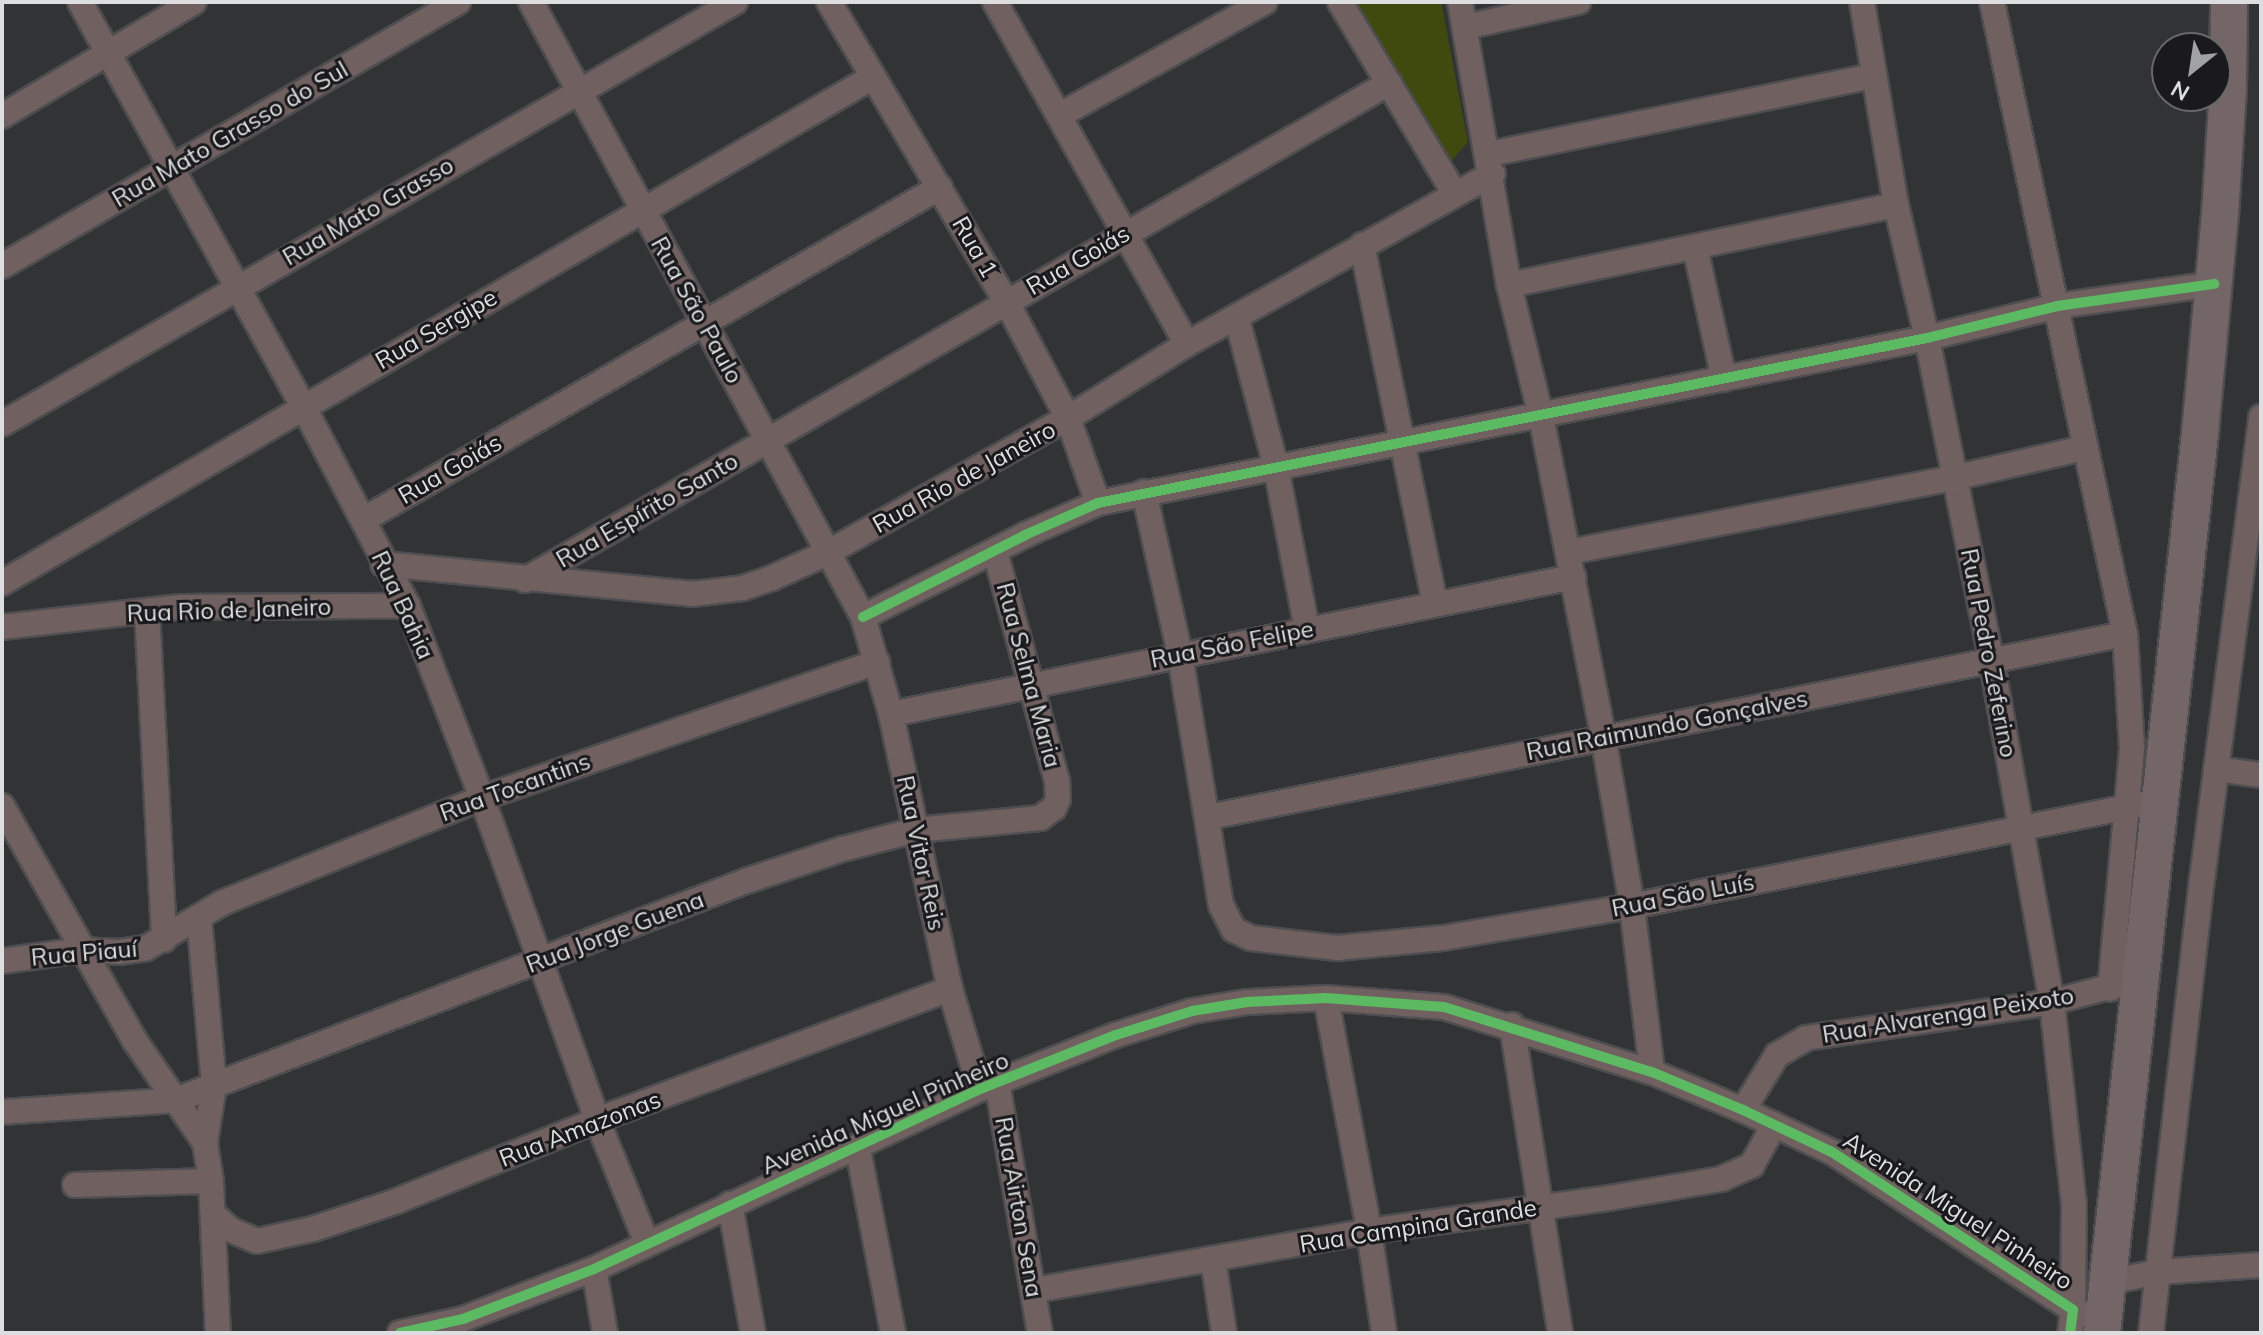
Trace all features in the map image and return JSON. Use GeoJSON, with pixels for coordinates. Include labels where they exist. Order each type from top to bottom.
{"type":"FeatureCollection","features":[{"type":"Feature","properties":{"kind":"highway"},"geometry":{"type":"LineString","coordinates":[[2087,1325],[2109,1282],[2124,983],[2143,803],[2214,284],[2228,90],[2229,2]]}},
{"type":"Feature","properties":{"kind":"street","name":"Rua Bahia"},"geometry":{"type":"LineString","coordinates":[[80,2],[303,406],[383,564],[408,606],[482,798],[538,962],[597,1120],[647,1243]]}},
{"type":"Feature","properties":{"kind":"street"},"geometry":{"type":"LineString","coordinates":[[2,116],[194,2]]}},
{"type":"Feature","properties":{"kind":"street","name":"Rua Mato Grasso do Sul"},"geometry":{"type":"LineString","coordinates":[[2,266],[458,2]]}},
{"type":"Feature","properties":{"kind":"street","name":"Rua São Paulo"},"geometry":{"type":"LineString","coordinates":[[531,2],[863,617]]}},
{"type":"Feature","properties":{"kind":"street","name":"Rua 1"},"geometry":{"type":"LineString","coordinates":[[829,2],[871,78],[940,187],[1006,301],[1068,418],[1098,503]]}},
{"type":"Feature","properties":{"kind":"street"},"geometry":{"type":"LineString","coordinates":[[996,2],[1187,344]]}},
{"type":"Feature","properties":{"kind":"street"},"geometry":{"type":"LineString","coordinates":[[1060,115],[1265,2]]}},
{"type":"Feature","properties":{"kind":"street"},"geometry":{"type":"LineString","coordinates":[[1340,2],[1455,194]]}},
{"type":"Feature","properties":{"kind":"street"},"geometry":{"type":"LineString","coordinates":[[1460,2],[1491,164],[1509,285],[1541,416],[1603,736],[1632,906],[1652,1072]]}},
{"type":"Feature","properties":{"kind":"street"},"geometry":{"type":"LineString","coordinates":[[1465,27],[1578,2]]}},
{"type":"Feature","properties":{"kind":"street","name":"Rua Pedro Zeferino"},"geometry":{"type":"LineString","coordinates":[[1862,2],[1896,205],[1927,338],[1992,663],[2052,1002],[2087,1325]]}},
{"type":"Feature","properties":{"kind":"street"},"geometry":{"type":"LineString","coordinates":[[1992,2],[2125,634],[2132,749],[2143,803]]}},
{"type":"Feature","properties":{"kind":"street","name":"Rua Mato Grasso"},"geometry":{"type":"LineString","coordinates":[[2,424],[727,4]]}},
{"type":"Feature","properties":{"kind":"street","name":"Rua Rio de Janeiro"},"geometry":{"type":"LineString","coordinates":[[383,564],[633,591],[716,594],[772,578],[827,553],[1068,418],[1187,344],[1237,319],[1455,194],[1491,164],[1874,76]]}},
{"type":"Feature","properties":{"kind":"street","name":"Rua Sergipe"},"geometry":{"type":"LineString","coordinates":[[2,583],[871,78]]}},
{"type":"Feature","properties":{"kind":"street","name":"Rua Goiás"},"geometry":{"type":"LineString","coordinates":[[768,441],[1006,301],[1389,83]]}},
{"type":"Feature","properties":{"kind":"street","name":"Rua Goiás"},"geometry":{"type":"LineString","coordinates":[[363,520],[940,187]]}},
{"type":"Feature","properties":{"kind":"street"},"geometry":{"type":"LineString","coordinates":[[1509,285],[1896,205]]}},
{"type":"Feature","properties":{"kind":"street"},"geometry":{"type":"LineString","coordinates":[[1362,245],[1435,605]]}},
{"type":"Feature","properties":{"kind":"street"},"geometry":{"type":"LineString","coordinates":[[1695,247],[1724,379]]}},
{"type":"Feature","properties":{"kind":"street"},"geometry":{"type":"LineString","coordinates":[[863,617],[1098,503],[1927,338],[2057,306],[2214,284]]}},
{"type":"Feature","properties":{"kind":"street"},"geometry":{"type":"LineString","coordinates":[[1237,319],[1276,467],[1307,629]]}},
{"type":"Feature","properties":{"kind":"street"},"geometry":{"type":"LineString","coordinates":[[2151,1333],[2216,769],[2261,428]]}},
{"type":"Feature","properties":{"kind":"street","name":"Rua Espírito Santo"},"geometry":{"type":"LineString","coordinates":[[525,580],[768,441]]}},
{"type":"Feature","properties":{"kind":"street"},"geometry":{"type":"LineString","coordinates":[[1569,552],[1953,478],[2084,448]]}},
{"type":"Feature","properties":{"kind":"street"},"geometry":{"type":"LineString","coordinates":[[1144,492],[1180,655],[1209,817]]}},
{"type":"Feature","properties":{"kind":"street","name":"Rua Selma Maria"},"geometry":{"type":"LineString","coordinates":[[995,551],[1028,684],[1053,760],[1058,799]]}},
{"type":"Feature","properties":{"kind":"street","name":"Rua São Felipe"},"geometry":{"type":"LineString","coordinates":[[891,714],[1028,684],[1573,577]]}},
{"type":"Feature","properties":{"kind":"street","name":"Rua Rio de Janeiro"},"geometry":{"type":"LineString","coordinates":[[2,627],[181,607],[408,606]]}},
{"type":"Feature","properties":{"kind":"street"},"geometry":{"type":"LineString","coordinates":[[147,611],[164,940]]}},
{"type":"Feature","properties":{"kind":"street","name":"Rua Vitor Reis"},"geometry":{"type":"LineString","coordinates":[[863,617],[891,714],[950,989],[988,1085]]}},
{"type":"Feature","properties":{"kind":"street","name":"Rua Raimundo Gonçalves"},"geometry":{"type":"LineString","coordinates":[[1209,817],[2125,634]]}},
{"type":"Feature","properties":{"kind":"street","name":"Rua Tocantins"},"geometry":{"type":"LineString","coordinates":[[164,940],[199,917],[259,887],[482,798],[877,662]]}},
{"type":"Feature","properties":{"kind":"street"},"geometry":{"type":"LineString","coordinates":[[2216,769],[2261,775]]}},
{"type":"Feature","properties":{"kind":"street","name":"Rua Jorge Guena"},"geometry":{"type":"LineString","coordinates":[[2,1112],[176,1100],[746,881],[843,849],[916,830],[1040,818],[1054,808],[1058,799]]}},
{"type":"Feature","properties":{"kind":"street","name":"Rua São Luís"},"geometry":{"type":"LineString","coordinates":[[1209,817],[1221,905],[1234,930],[1251,938],[1337,948],[1443,938],[1632,906],[2143,803]]}},
{"type":"Feature","properties":{"kind":"street"},"geometry":{"type":"LineString","coordinates":[[4,813],[135,1041],[205,1143]]}},
{"type":"Feature","properties":{"kind":"street"},"geometry":{"type":"LineString","coordinates":[[199,917],[214,1086],[205,1143],[211,1181],[218,1333]]}},
{"type":"Feature","properties":{"kind":"street","name":"Rua Piauí"},"geometry":{"type":"LineString","coordinates":[[2,961],[81,950],[119,952],[146,948],[164,940]]}},
{"type":"Feature","properties":{"kind":"street","name":"Rua Alvarenga Peixoto"},"geometry":{"type":"LineString","coordinates":[[1743,1110],[1777,1055],[1806,1038],[2052,1002],[2124,983]]}},
{"type":"Feature","properties":{"kind":"street","name":"Rua Amazonas"},"geometry":{"type":"LineString","coordinates":[[213,1214],[237,1234],[268,1242],[397,1201],[597,1120],[950,989]]}},
{"type":"Feature","properties":{"kind":"street"},"geometry":{"type":"LineString","coordinates":[[1326,998],[1369,1231],[1384,1333]]}},
{"type":"Feature","properties":{"kind":"street","name":"Avenida Miguel Pinheiro"},"geometry":{"type":"LineString","coordinates":[[400,1333],[464,1326],[858,1149],[988,1085],[1158,1020],[1247,1002],[1326,998],[1444,1007],[1512,1025],[1652,1072],[1743,1110],[1845,1160],[2087,1325]]}},
{"type":"Feature","properties":{"kind":"street"},"geometry":{"type":"LineString","coordinates":[[1512,1025],[1560,1333]]}},
{"type":"Feature","properties":{"kind":"street","name":"Rua Airton Sena"},"geometry":{"type":"LineString","coordinates":[[988,1085],[1035,1290],[1040,1333]]}},
{"type":"Feature","properties":{"kind":"street","name":"Rua Campina Grande"},"geometry":{"type":"LineString","coordinates":[[1035,1290],[1369,1231],[1539,1208],[1736,1175],[1752,1165],[1774,1125]]}},
{"type":"Feature","properties":{"kind":"street"},"geometry":{"type":"LineString","coordinates":[[858,1149],[893,1333]]}},
{"type":"Feature","properties":{"kind":"street"},"geometry":{"type":"LineString","coordinates":[[75,1185],[211,1181]]}},
{"type":"Feature","properties":{"kind":"street"},"geometry":{"type":"LineString","coordinates":[[730,1204],[753,1333]]}},
{"type":"Feature","properties":{"kind":"street"},"geometry":{"type":"LineString","coordinates":[[1213,1259],[1224,1333]]}},
{"type":"Feature","properties":{"kind":"street"},"geometry":{"type":"LineString","coordinates":[[2109,1282],[2157,1272],[2261,1265]]}},
{"type":"Feature","properties":{"kind":"street"},"geometry":{"type":"LineString","coordinates":[[594,1269],[605,1333]]}},
{"type":"Feature","properties":{"kind":"green space"},"geometry":{"type":"Polygon","coordinates":[[[1354,2],[1441,2],[1468,142],[1448,165],[1354,2]]]}},
{"type":"Feature","properties":{"kind":"cycle path"},"geometry":{"type":"LineString","coordinates":[[863,617],[1025,535],[1098,503],[1927,338],[2057,306],[2214,284]]}},
{"type":"Feature","properties":{"kind":"cycle path"},"geometry":{"type":"LineString","coordinates":[[400,1333],[463,1319],[594,1269],[980,1089],[1116,1035],[1192,1011],[1247,1002],[1326,998],[1444,1007],[1652,1072],[1743,1110],[1832,1152],[2073,1310],[2070,1333]]}}]}
